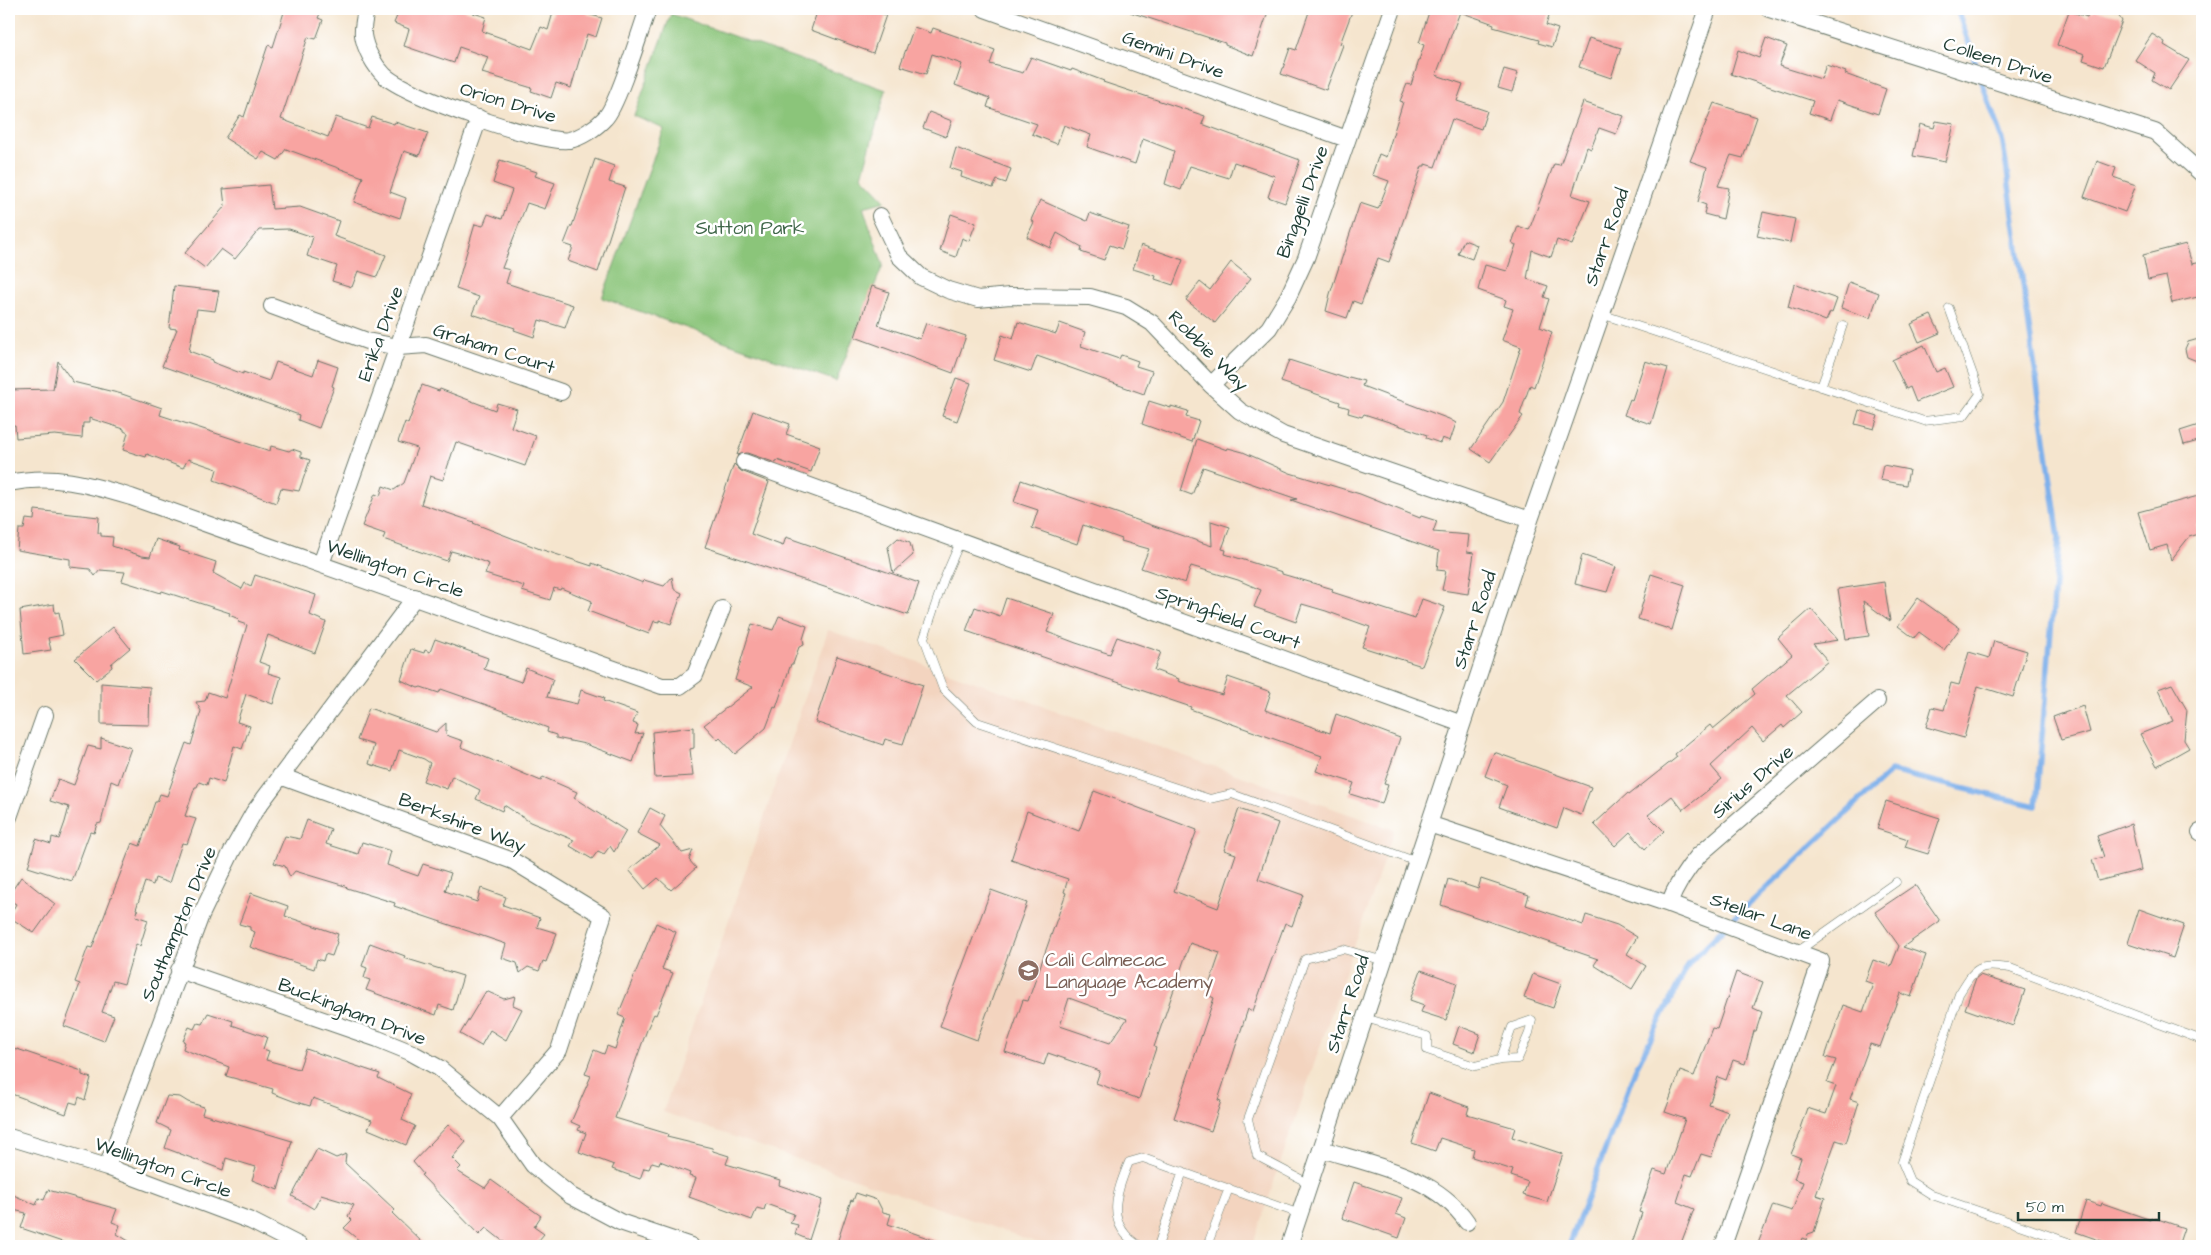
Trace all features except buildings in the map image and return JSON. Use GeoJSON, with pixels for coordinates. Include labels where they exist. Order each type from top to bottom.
{"type":"FeatureCollection","features":[{"type":"Feature","properties":{"kind":"street","name":"Orion Drive"},"geometry":{"type":"LineString","coordinates":[[366,9],[363,36],[371,58],[385,76],[406,90],[480,118],[546,138],[570,140],[589,131],[606,117],[648,9]]}},
{"type":"Feature","properties":{"kind":"street","name":"Gemini Drive"},"geometry":{"type":"LineString","coordinates":[[985,9],[1347,140]]}},
{"type":"Feature","properties":{"kind":"street","name":"Binggelli Drive"},"geometry":{"type":"LineString","coordinates":[[1211,385],[1269,328],[1288,297],[1306,258],[1393,9]]}},
{"type":"Feature","properties":{"kind":"street","name":"Starr Road"},"geometry":{"type":"LineString","coordinates":[[1289,1246],[1530,520],[1708,9]]}},
{"type":"Feature","properties":{"kind":"street","name":"Colleen Drive"},"geometry":{"type":"LineString","coordinates":[[1769,9],[2155,132],[2202,174]]}},
{"type":"Feature","properties":{"kind":"street","name":"Erika Drive"},"geometry":{"type":"LineString","coordinates":[[321,564],[480,118]]}},
{"type":"Feature","properties":{"kind":"street","name":"Robbie Way"},"geometry":{"type":"LineString","coordinates":[[880,216],[899,256],[921,277],[948,290],[978,299],[1010,296],[1090,297],[1126,307],[1152,323],[1211,385],[1240,411],[1283,435],[1530,520]]}},
{"type":"Feature","properties":{"kind":"street","name":"Graham Court"},"geometry":{"type":"LineString","coordinates":[[272,306],[367,341],[398,347],[426,345],[561,392]]}},
{"type":"Feature","properties":{"kind":"street","name":"Springfield Court"},"geometry":{"type":"LineString","coordinates":[[744,462],[1462,724]]}},
{"type":"Feature","properties":{"kind":"street","name":"Wellington Circle"},"geometry":{"type":"LineString","coordinates":[[9,483],[32,478],[84,483],[131,497],[662,686],[680,686],[695,675],[722,609]]}},
{"type":"Feature","properties":{"kind":"street","name":"Southampton Drive"},"geometry":{"type":"LineString","coordinates":[[107,1167],[200,915],[232,851],[254,812],[415,597]]}},
{"type":"Feature","properties":{"kind":"street","name":"Sirius Drive"},"geometry":{"type":"LineString","coordinates":[[1669,904],[1684,872],[1699,855],[1877,701]]}},
{"type":"Feature","properties":{"kind":"street"},"geometry":{"type":"LineString","coordinates":[[9,817],[44,715]]}},
{"type":"Feature","properties":{"kind":"street","name":"Berkshire Way"},"geometry":{"type":"LineString","coordinates":[[280,776],[513,861],[603,916],[559,1050],[500,1118]]}},
{"type":"Feature","properties":{"kind":"street","name":"Stellar Lane"},"geometry":{"type":"LineString","coordinates":[[1429,824],[1669,904],[1821,961],[1723,1246]]}},
{"type":"Feature","properties":{"kind":"street","name":"Buckingham Drive"},"geometry":{"type":"LineString","coordinates":[[179,970],[378,1038],[410,1052],[439,1068],[500,1118],[533,1165],[571,1196],[620,1222],[691,1246]]}},
{"type":"Feature","properties":{"kind":"street","name":"Wellington Circle"},"geometry":{"type":"LineString","coordinates":[[9,1137],[107,1167],[251,1221],[300,1246]]}},
{"type":"Feature","properties":{"kind":"street"},"geometry":{"type":"LineString","coordinates":[[1321,1149],[1404,1175],[1428,1187],[1457,1208],[1467,1222]]}},
{"type":"Feature","properties":{"kind":"lane"},"geometry":{"type":"LineString","coordinates":[[1601,314],[1924,422],[1964,416],[1980,394],[1949,308]]}},
{"type":"Feature","properties":{"kind":"lane"},"geometry":{"type":"LineString","coordinates":[[1820,387],[1843,325]]}},
{"type":"Feature","properties":{"kind":"lane"},"geometry":{"type":"LineString","coordinates":[[960,542],[944,579],[924,638],[943,689],[977,722],[1210,799],[1232,794],[1417,862]]}},
{"type":"Feature","properties":{"kind":"lane"},"geometry":{"type":"LineString","coordinates":[[1797,952],[1896,882]]}},
{"type":"Feature","properties":{"kind":"lane"},"geometry":{"type":"LineString","coordinates":[[1310,1184],[1257,1156],[1248,1119],[1305,959],[1343,949],[1384,961]]}},
{"type":"Feature","properties":{"kind":"lane"},"geometry":{"type":"LineString","coordinates":[[2073,1246],[2068,1242],[1932,1195],[1910,1181],[1902,1162],[1959,994],[1973,971],[1988,965],[2010,968],[2202,1040]]}},
{"type":"Feature","properties":{"kind":"lane"},"geometry":{"type":"LineString","coordinates":[[1365,1018],[1427,1036],[1427,1050],[1475,1066],[1500,1060],[1518,1059],[1529,1033],[1532,1020],[1512,1027],[1500,1060]]}},
{"type":"Feature","properties":{"kind":"lane"},"geometry":{"type":"LineString","coordinates":[[1140,1246],[1127,1239],[1115,1215],[1117,1191],[1129,1162],[1143,1158],[1300,1214]]}},
{"type":"Feature","properties":{"kind":"lane"},"geometry":{"type":"LineString","coordinates":[[1158,1246],[1183,1171]]}},
{"type":"Feature","properties":{"kind":"lane"},"geometry":{"type":"LineString","coordinates":[[1207,1246],[1229,1188]]}},
{"type":"Feature","properties":{"kind":"shaded area","name":"Cali Calmecac Language Academy"},"geometry":{"type":"Polygon","coordinates":[[[828,630],[1394,830],[1252,1246],[1047,1246],[663,1112],[828,630]]]}},
{"type":"Feature","properties":{"kind":"green space","name":"Sutton Park"},"geometry":{"type":"Polygon","coordinates":[[[671,14],[886,90],[862,176],[886,201],[863,207],[883,265],[836,381],[602,298],[664,129],[634,116],[671,14]]]}},
{"type":"Feature","properties":{"kind":"waterway"},"geometry":{"type":"LineString","coordinates":[[1569,1246],[1635,1070],[1689,963],[1726,926],[1891,771],[2036,806],[2059,538],[2003,143],[1957,9]]}},
{"type":"Feature","properties":{"kind":"place","name":"Cali Calmecac Language Academy"},"geometry":{"type":"Point","coordinates":[1029,971]}}]}
